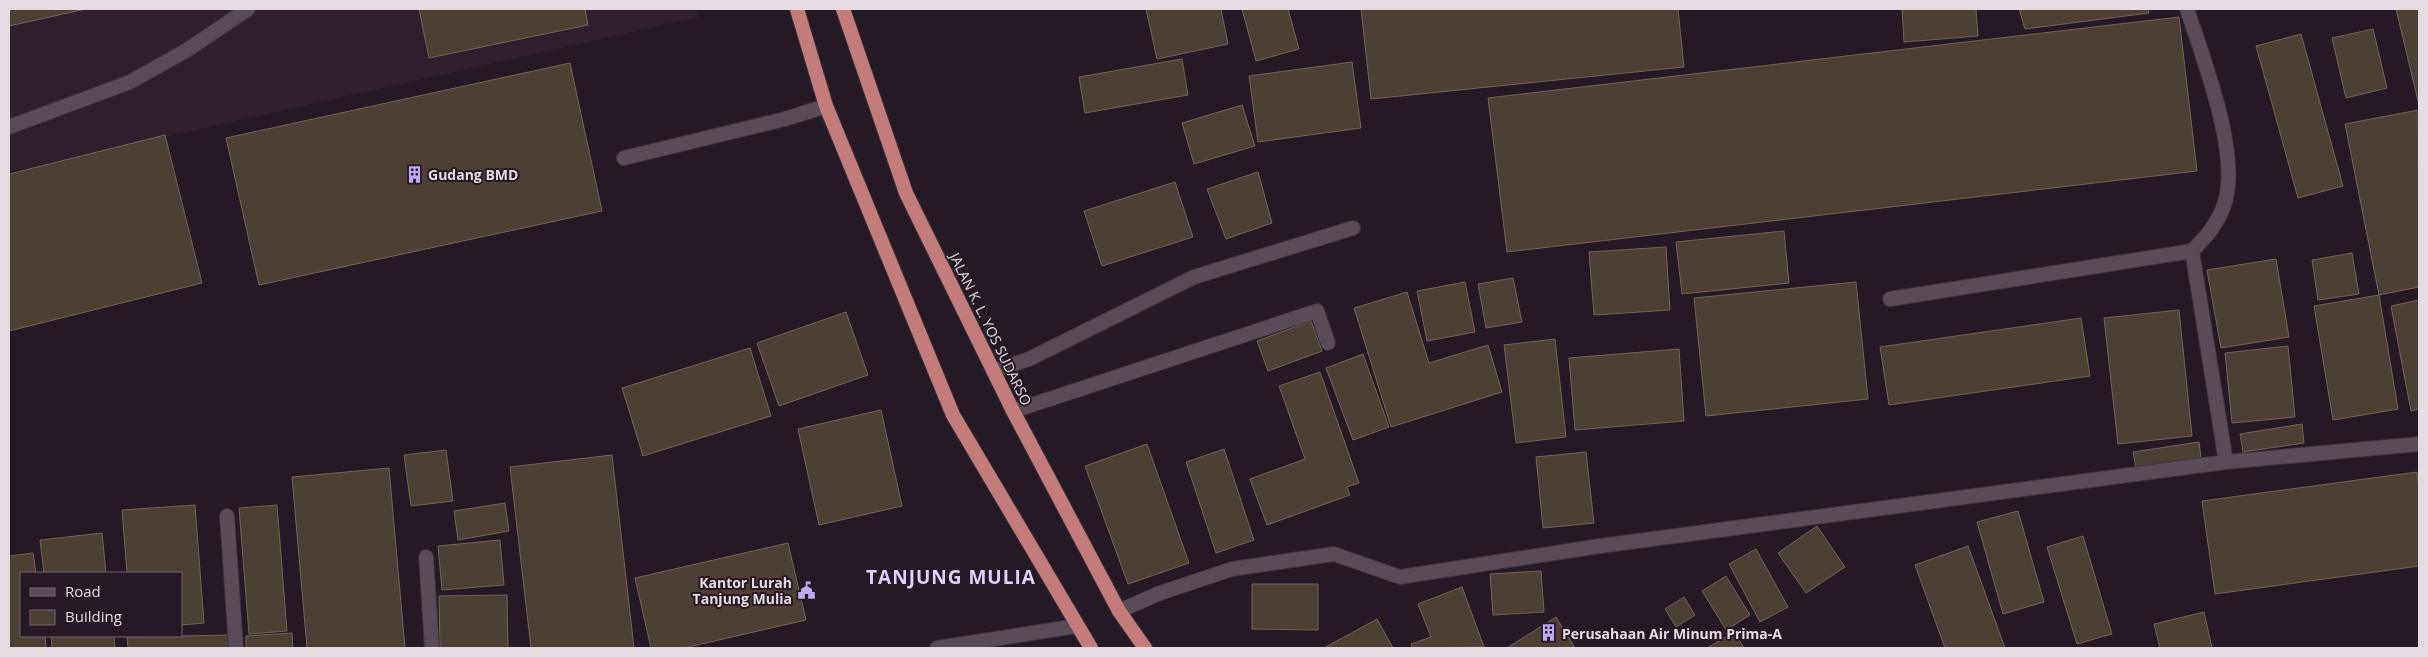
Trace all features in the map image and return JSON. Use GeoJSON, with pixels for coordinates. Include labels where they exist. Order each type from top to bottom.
{"type":"FeatureCollection","features":[{"type":"Feature","properties":{"kind":"highway"},"geometry":{"type":"LineString","coordinates":[[797,9],[826,106],[953,415],[1091,648]]}},
{"type":"Feature","properties":{"kind":"highway","name":"JALAN K. L. YOS SUDARSO"},"geometry":{"type":"LineString","coordinates":[[842,9],[906,193],[1013,411],[1118,611],[1145,648]]}},
{"type":"Feature","properties":{"kind":"street"},"geometry":{"type":"LineString","coordinates":[[9,127],[130,82],[187,50],[248,9]]}},
{"type":"Feature","properties":{"kind":"street"},"geometry":{"type":"LineString","coordinates":[[1890,299],[2192,251],[2213,229],[2224,207],[2229,164],[2216,102],[2187,9]]}},
{"type":"Feature","properties":{"kind":"street"},"geometry":{"type":"LineString","coordinates":[[624,158],[785,119],[826,106]]}},
{"type":"Feature","properties":{"kind":"street"},"geometry":{"type":"LineString","coordinates":[[993,371],[1029,360],[1194,277],[1353,228]]}},
{"type":"Feature","properties":{"kind":"street"},"geometry":{"type":"LineString","coordinates":[[2192,251],[2226,462]]}},
{"type":"Feature","properties":{"kind":"street"},"geometry":{"type":"LineString","coordinates":[[1013,411],[1317,311],[1328,343]]}},
{"type":"Feature","properties":{"kind":"street"},"geometry":{"type":"LineString","coordinates":[[1118,611],[1160,593],[1232,569],[1334,554],[1400,578],[1600,546],[2226,462],[2419,444]]}},
{"type":"Feature","properties":{"kind":"street"},"geometry":{"type":"LineString","coordinates":[[227,516],[236,648]]}},
{"type":"Feature","properties":{"kind":"street"},"geometry":{"type":"LineString","coordinates":[[426,557],[432,648]]}},
{"type":"Feature","properties":{"kind":"street"},"geometry":{"type":"LineString","coordinates":[[938,648],[1077,626]]}},
{"type":"Feature","properties":{"kind":"shaded area"},"geometry":{"type":"Polygon","coordinates":[[[9,9],[697,9],[699,17],[9,172],[9,9]]]}},
{"type":"Feature","properties":{"kind":"building"},"geometry":{"type":"Polygon","coordinates":[[[9,9],[86,9],[9,26],[9,9]]]}},
{"type":"Feature","properties":{"kind":"building"},"geometry":{"type":"Polygon","coordinates":[[[419,9],[585,9],[588,25],[429,58],[419,9]]]}},
{"type":"Feature","properties":{"kind":"building"},"geometry":{"type":"Polygon","coordinates":[[[1146,9],[1221,9],[1228,44],[1157,59],[1146,9]]]}},
{"type":"Feature","properties":{"kind":"building"},"geometry":{"type":"Polygon","coordinates":[[[1242,9],[1288,9],[1299,49],[1256,61],[1242,9]]]}},
{"type":"Feature","properties":{"kind":"building"},"geometry":{"type":"Polygon","coordinates":[[[1361,9],[1678,9],[1684,67],[1371,99],[1361,9]]]}},
{"type":"Feature","properties":{"kind":"building"},"geometry":{"type":"Polygon","coordinates":[[[1902,9],[1976,9],[1978,36],[1904,42],[1902,9]]]}},
{"type":"Feature","properties":{"kind":"building"},"geometry":{"type":"Polygon","coordinates":[[[2019,9],[2148,9],[2149,13],[2025,29],[2019,9]]]}},
{"type":"Feature","properties":{"kind":"building"},"geometry":{"type":"Polygon","coordinates":[[[2396,9],[2419,9],[2419,105],[2396,9]]]}},
{"type":"Feature","properties":{"kind":"building"},"geometry":{"type":"Polygon","coordinates":[[[2179,17],[2197,171],[1507,252],[1488,98],[2179,17]]]}},
{"type":"Feature","properties":{"kind":"building"},"geometry":{"type":"Polygon","coordinates":[[[2373,29],[2387,88],[2346,98],[2332,38],[2373,29]]]}},
{"type":"Feature","properties":{"kind":"building"},"geometry":{"type":"Polygon","coordinates":[[[2301,34],[2343,186],[2298,198],[2256,46],[2301,34]]]}},
{"type":"Feature","properties":{"kind":"building"},"geometry":{"type":"Polygon","coordinates":[[[1182,59],[1188,95],[1085,113],[1079,77],[1182,59]]]}},
{"type":"Feature","properties":{"kind":"building"},"geometry":{"type":"Polygon","coordinates":[[[1352,62],[1361,128],[1258,142],[1249,76],[1352,62]]]}},
{"type":"Feature","properties":{"kind":"building","name":"Gudang BMD"},"geometry":{"type":"Polygon","coordinates":[[[570,63],[602,211],[259,285],[226,138],[570,63]]]}},
{"type":"Feature","properties":{"kind":"building"},"geometry":{"type":"Polygon","coordinates":[[[1242,105],[1255,146],[1194,164],[1182,123],[1242,105]]]}},
{"type":"Feature","properties":{"kind":"building"},"geometry":{"type":"Polygon","coordinates":[[[2418,110],[2419,287],[2379,295],[2345,124],[2418,110]]]}},
{"type":"Feature","properties":{"kind":"building"},"geometry":{"type":"Polygon","coordinates":[[[165,135],[202,283],[9,331],[9,174],[165,135]]]}},
{"type":"Feature","properties":{"kind":"building"},"geometry":{"type":"Polygon","coordinates":[[[1258,172],[1272,223],[1226,239],[1207,189],[1258,172]]]}},
{"type":"Feature","properties":{"kind":"building"},"geometry":{"type":"Polygon","coordinates":[[[1175,182],[1193,237],[1102,266],[1084,211],[1175,182]]]}},
{"type":"Feature","properties":{"kind":"building"},"geometry":{"type":"Polygon","coordinates":[[[1784,231],[1789,283],[1682,294],[1676,242],[1784,231]]]}},
{"type":"Feature","properties":{"kind":"building"},"geometry":{"type":"Polygon","coordinates":[[[1666,247],[1670,310],[1594,315],[1589,252],[1666,247]]]}},
{"type":"Feature","properties":{"kind":"building"},"geometry":{"type":"Polygon","coordinates":[[[2352,253],[2359,294],[2318,300],[2312,260],[2352,253]]]}},
{"type":"Feature","properties":{"kind":"building"},"geometry":{"type":"Polygon","coordinates":[[[2276,259],[2289,337],[2221,348],[2207,270],[2276,259]]]}},
{"type":"Feature","properties":{"kind":"building"},"geometry":{"type":"Polygon","coordinates":[[[1513,278],[1522,322],[1486,328],[1478,284],[1513,278]]]}},
{"type":"Feature","properties":{"kind":"building"},"geometry":{"type":"Polygon","coordinates":[[[1465,282],[1475,332],[1427,341],[1417,291],[1465,282]]]}},
{"type":"Feature","properties":{"kind":"building"},"geometry":{"type":"Polygon","coordinates":[[[1856,282],[1868,399],[1706,416],[1694,298],[1856,282]]]}},
{"type":"Feature","properties":{"kind":"building"},"geometry":{"type":"Polygon","coordinates":[[[1407,292],[1429,363],[1488,345],[1502,392],[1391,427],[1354,308],[1407,292]]]}},
{"type":"Feature","properties":{"kind":"building"},"geometry":{"type":"Polygon","coordinates":[[[2379,295],[2398,409],[2333,420],[2314,306],[2379,295]]]}},
{"type":"Feature","properties":{"kind":"building"},"geometry":{"type":"Polygon","coordinates":[[[2419,300],[2419,409],[2411,411],[2391,306],[2419,300]]]}},
{"type":"Feature","properties":{"kind":"building"},"geometry":{"type":"Polygon","coordinates":[[[2179,310],[2192,436],[2118,444],[2104,318],[2179,310]]]}},
{"type":"Feature","properties":{"kind":"building"},"geometry":{"type":"Polygon","coordinates":[[[846,312],[868,375],[779,406],[757,343],[846,312]]]}},
{"type":"Feature","properties":{"kind":"building"},"geometry":{"type":"Polygon","coordinates":[[[2081,318],[2090,376],[1889,405],[1880,347],[2081,318]]]}},
{"type":"Feature","properties":{"kind":"building"},"geometry":{"type":"Polygon","coordinates":[[[1311,321],[1322,351],[1268,371],[1257,341],[1311,321]]]}},
{"type":"Feature","properties":{"kind":"building"},"geometry":{"type":"Polygon","coordinates":[[[1555,339],[1566,437],[1516,443],[1504,345],[1555,339]]]}},
{"type":"Feature","properties":{"kind":"building"},"geometry":{"type":"Polygon","coordinates":[[[2288,346],[2295,417],[2232,423],[2225,353],[2288,346]]]}},
{"type":"Feature","properties":{"kind":"building"},"geometry":{"type":"Polygon","coordinates":[[[750,348],[771,416],[643,456],[622,388],[750,348]]]}},
{"type":"Feature","properties":{"kind":"building"},"geometry":{"type":"Polygon","coordinates":[[[1679,349],[1684,421],[1575,430],[1569,358],[1679,349]]]}},
{"type":"Feature","properties":{"kind":"building"},"geometry":{"type":"Polygon","coordinates":[[[1363,354],[1389,427],[1353,440],[1326,368],[1363,354]]]}},
{"type":"Feature","properties":{"kind":"building"},"geometry":{"type":"Polygon","coordinates":[[[1320,372],[1359,483],[1347,487],[1350,495],[1267,525],[1250,479],[1305,459],[1279,386],[1320,372]]]}},
{"type":"Feature","properties":{"kind":"building"},"geometry":{"type":"Polygon","coordinates":[[[881,410],[902,506],[819,525],[798,429],[881,410]]]}},
{"type":"Feature","properties":{"kind":"building"},"geometry":{"type":"Polygon","coordinates":[[[2302,424],[2304,443],[2243,452],[2240,434],[2302,424]]]}},
{"type":"Feature","properties":{"kind":"building"},"geometry":{"type":"Polygon","coordinates":[[[2199,442],[2201,458],[2136,468],[2133,452],[2199,442]]]}},
{"type":"Feature","properties":{"kind":"building"},"geometry":{"type":"Polygon","coordinates":[[[1147,444],[1189,563],[1128,584],[1085,466],[1147,444]]]}},
{"type":"Feature","properties":{"kind":"building"},"geometry":{"type":"Polygon","coordinates":[[[1224,449],[1254,540],[1216,553],[1186,462],[1224,449]]]}},
{"type":"Feature","properties":{"kind":"building"},"geometry":{"type":"Polygon","coordinates":[[[446,450],[453,501],[411,506],[404,455],[446,450]]]}},
{"type":"Feature","properties":{"kind":"building"},"geometry":{"type":"Polygon","coordinates":[[[1586,452],[1594,523],[1543,528],[1536,457],[1586,452]]]}},
{"type":"Feature","properties":{"kind":"building"},"geometry":{"type":"Polygon","coordinates":[[[612,455],[634,648],[531,648],[510,467],[612,455]]]}},
{"type":"Feature","properties":{"kind":"building"},"geometry":{"type":"Polygon","coordinates":[[[389,468],[405,648],[307,648],[292,477],[389,468]]]}},
{"type":"Feature","properties":{"kind":"building"},"geometry":{"type":"Polygon","coordinates":[[[2417,472],[2419,488],[2419,566],[2215,594],[2202,501],[2417,472]]]}},
{"type":"Feature","properties":{"kind":"building"},"geometry":{"type":"Polygon","coordinates":[[[505,503],[509,531],[458,540],[454,511],[505,503]]]}},
{"type":"Feature","properties":{"kind":"building"},"geometry":{"type":"Polygon","coordinates":[[[195,505],[204,623],[182,625],[182,572],[127,572],[122,510],[195,505]]]}},
{"type":"Feature","properties":{"kind":"building"},"geometry":{"type":"Polygon","coordinates":[[[277,505],[287,631],[249,634],[239,508],[277,505]]]}},
{"type":"Feature","properties":{"kind":"building"},"geometry":{"type":"Polygon","coordinates":[[[2018,511],[2044,602],[2003,614],[1977,522],[2018,511]]]}},
{"type":"Feature","properties":{"kind":"building"},"geometry":{"type":"Polygon","coordinates":[[[1817,526],[1845,567],[1806,593],[1778,553],[1817,526]]]}},
{"type":"Feature","properties":{"kind":"building"},"geometry":{"type":"Polygon","coordinates":[[[102,533],[106,572],[44,572],[40,540],[102,533]]]}},
{"type":"Feature","properties":{"kind":"building"},"geometry":{"type":"Polygon","coordinates":[[[2083,536],[2112,634],[2077,644],[2047,547],[2083,536]]]}},
{"type":"Feature","properties":{"kind":"building"},"geometry":{"type":"Polygon","coordinates":[[[500,540],[504,585],[442,590],[438,546],[500,540]]]}},
{"type":"Feature","properties":{"kind":"building"},"geometry":{"type":"Polygon","coordinates":[[[788,543],[806,620],[684,648],[651,648],[635,578],[788,543]]]}},
{"type":"Feature","properties":{"kind":"building"},"geometry":{"type":"Polygon","coordinates":[[[1968,546],[2005,648],[1945,648],[1915,565],[1968,546]]]}},
{"type":"Feature","properties":{"kind":"building"},"geometry":{"type":"Polygon","coordinates":[[[1756,549],[1788,607],[1760,622],[1729,564],[1756,549]]]}},
{"type":"Feature","properties":{"kind":"building"},"geometry":{"type":"Polygon","coordinates":[[[33,553],[36,572],[20,572],[20,637],[45,637],[46,648],[9,648],[9,556],[33,553]]]}},
{"type":"Feature","properties":{"kind":"building"},"geometry":{"type":"Polygon","coordinates":[[[1541,571],[1544,612],[1493,615],[1490,574],[1541,571]]]}},
{"type":"Feature","properties":{"kind":"building"},"geometry":{"type":"Polygon","coordinates":[[[1726,576],[1750,615],[1726,630],[1702,591],[1726,576]]]}},
{"type":"Feature","properties":{"kind":"building"},"geometry":{"type":"Polygon","coordinates":[[[1252,584],[1318,584],[1318,630],[1252,629],[1252,584]]]}},
{"type":"Feature","properties":{"kind":"building"},"geometry":{"type":"Polygon","coordinates":[[[1462,587],[1484,647],[1412,648],[1411,644],[1431,637],[1418,604],[1462,587]]]}},
{"type":"Feature","properties":{"kind":"building"},"geometry":{"type":"Polygon","coordinates":[[[507,595],[508,648],[440,648],[439,596],[507,595]]]}},
{"type":"Feature","properties":{"kind":"building"},"geometry":{"type":"Polygon","coordinates":[[[1684,597],[1695,615],[1676,627],[1665,609],[1684,597]]]}},
{"type":"Feature","properties":{"kind":"building"},"geometry":{"type":"Polygon","coordinates":[[[2204,612],[2212,648],[2160,648],[2154,624],[2204,612]]]}},
{"type":"Feature","properties":{"kind":"building","name":"Perusahaan Air Minum Prima-A"},"geometry":{"type":"Polygon","coordinates":[[[1556,617],[1575,648],[1507,648],[1556,617]]]}},
{"type":"Feature","properties":{"kind":"building"},"geometry":{"type":"Polygon","coordinates":[[[1377,619],[1393,648],[1324,648],[1377,619]]]}},
{"type":"Feature","properties":{"kind":"building"},"geometry":{"type":"Polygon","coordinates":[[[1734,632],[1744,648],[1707,648],[1734,632]]]}},
{"type":"Feature","properties":{"kind":"building"},"geometry":{"type":"Polygon","coordinates":[[[292,633],[293,648],[246,648],[246,636],[292,633]]]}},
{"type":"Feature","properties":{"kind":"building"},"geometry":{"type":"Polygon","coordinates":[[[230,635],[230,648],[128,648],[127,637],[230,635]]]}},
{"type":"Feature","properties":{"kind":"building"},"geometry":{"type":"Polygon","coordinates":[[[51,637],[114,637],[115,648],[52,648],[51,637]]]}},
{"type":"Feature","properties":{"kind":"place","name":"Gudang BMD"},"geometry":{"type":"Point","coordinates":[414,174]}},
{"type":"Feature","properties":{"kind":"place","name":"Kantor Lurah Tanjung Mulia"},"geometry":{"type":"Point","coordinates":[806,590]}},
{"type":"Feature","properties":{"kind":"place","name":"Perusahaan Air Minum Prima-A"},"geometry":{"type":"Point","coordinates":[1548,633]}},
{"type":"Feature","properties":{"kind":"district","name":"TANJUNG MULIA"},"geometry":{"type":"Point","coordinates":[951,577]}}]}
